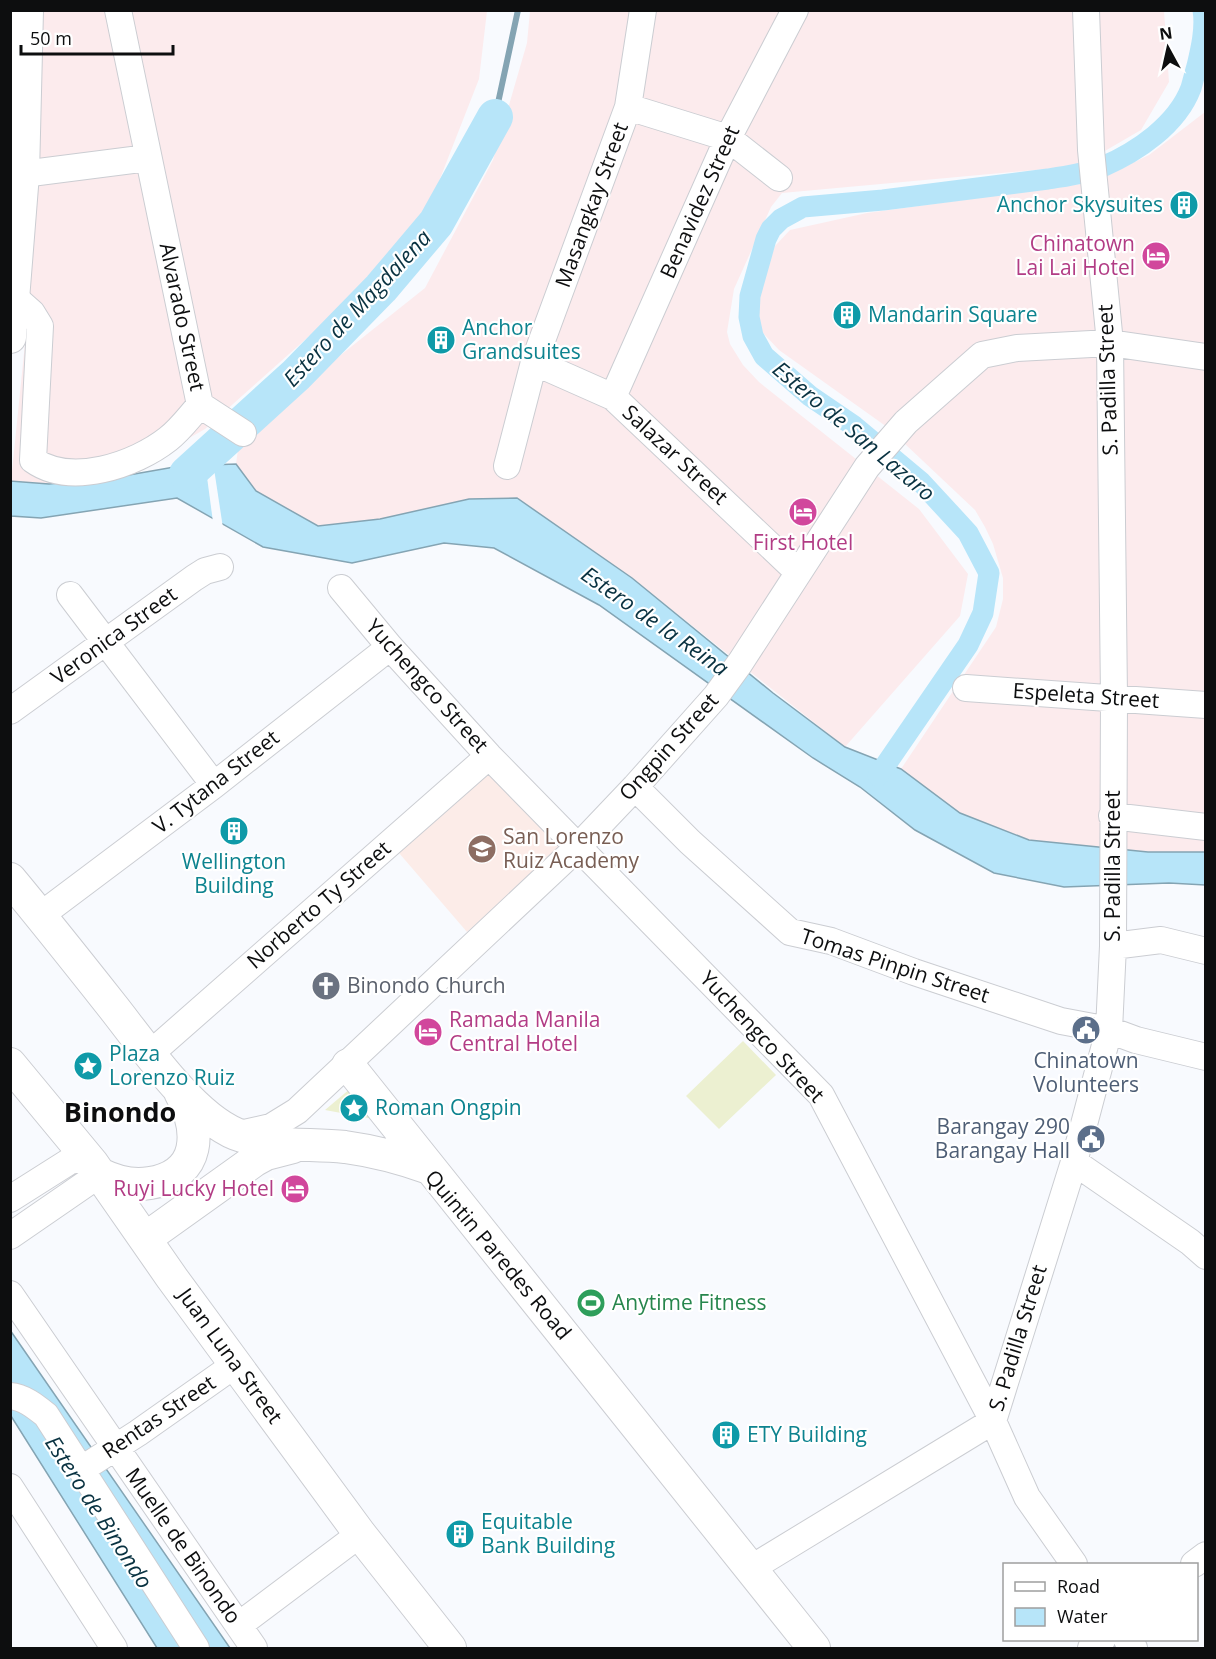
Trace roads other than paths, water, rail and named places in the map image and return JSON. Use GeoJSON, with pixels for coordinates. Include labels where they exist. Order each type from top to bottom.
{"type":"FeatureCollection","features":[{"type":"Feature","properties":{"kind":"main road"},"geometry":{"type":"LineString","coordinates":[[10,336],[22,174],[27,10]]}},
{"type":"Feature","properties":{"kind":"main road","name":"Quintin Paredes Road"},"geometry":{"type":"LineString","coordinates":[[10,879],[150,1054],[177,1086],[212,1119],[237,1134],[276,1143],[345,1147],[402,1158],[429,1167],[605,1384],[814,1648]]}},
{"type":"Feature","properties":{"kind":"main road","name":"Juan Luna Street"},"geometry":{"type":"LineString","coordinates":[[10,1064],[96,1169],[360,1534],[450,1648]]}},
{"type":"Feature","properties":{"kind":"main road"},"geometry":{"type":"LineString","coordinates":[[348,1065],[429,1167]]}},
{"type":"Feature","properties":{"kind":"main road"},"geometry":{"type":"LineString","coordinates":[[96,1169],[129,1184],[147,1184],[169,1178],[186,1165],[194,1146],[194,1136],[188,1108],[177,1086]]}},
{"type":"Feature","properties":{"kind":"main road"},"geometry":{"type":"LineString","coordinates":[[146,1238],[255,1160],[278,1150],[303,1145]]}},
{"type":"Feature","properties":{"kind":"street","name":"Alvarado Street"},"geometry":{"type":"LineString","coordinates":[[14,297],[32,313],[40,326],[33,460],[44,468],[83,474],[143,457],[171,438],[201,405],[118,10]]}},
{"type":"Feature","properties":{"kind":"street","name":"Masangkay Street"},"geometry":{"type":"LineString","coordinates":[[507,466],[534,362],[628,107],[643,10]]}},
{"type":"Feature","properties":{"kind":"street","name":"Benavidez Street"},"geometry":{"type":"LineString","coordinates":[[613,397],[728,138],[795,10]]}},
{"type":"Feature","properties":{"kind":"street","name":"S. Padilla Street"},"geometry":{"type":"LineString","coordinates":[[750,1569],[993,1421],[1074,1162],[1109,1030],[1113,946],[1114,698],[1110,343],[1091,150],[1086,10]]}},
{"type":"Feature","properties":{"kind":"street"},"geometry":{"type":"LineString","coordinates":[[628,107],[728,138],[779,178]]}},
{"type":"Feature","properties":{"kind":"street"},"geometry":{"type":"LineString","coordinates":[[22,174],[148,158]]}},
{"type":"Feature","properties":{"kind":"street","name":"Ongpin Street"},"geometry":{"type":"LineString","coordinates":[[237,1134],[271,1128],[285,1120],[348,1065],[579,847],[716,696],[740,663],[867,467],[894,434],[982,355],[1017,348],[1110,343],[1206,357]]}},
{"type":"Feature","properties":{"kind":"street","name":"Salazar Street"},"geometry":{"type":"LineString","coordinates":[[534,362],[613,397],[798,573]]}},
{"type":"Feature","properties":{"kind":"street"},"geometry":{"type":"LineString","coordinates":[[201,405],[243,432]]}},
{"type":"Feature","properties":{"kind":"street","name":"Veronica Street"},"geometry":{"type":"LineString","coordinates":[[10,711],[194,578],[205,571],[220,567]]}},
{"type":"Feature","properties":{"kind":"street","name":"Yuchengco Street"},"geometry":{"type":"LineString","coordinates":[[341,588],[489,756],[821,1095],[993,1421],[1028,1497],[1073,1563]]}},
{"type":"Feature","properties":{"kind":"street"},"geometry":{"type":"LineString","coordinates":[[70,595],[214,785]]}},
{"type":"Feature","properties":{"kind":"street","name":"V. Tytana Street"},"geometry":{"type":"LineString","coordinates":[[41,915],[214,785],[390,646]]}},
{"type":"Feature","properties":{"kind":"street","name":"Espeleta Street"},"geometry":{"type":"LineString","coordinates":[[966,688],[1206,705]]}},
{"type":"Feature","properties":{"kind":"street","name":"Norberto Ty Street"},"geometry":{"type":"LineString","coordinates":[[150,1054],[489,756]]}},
{"type":"Feature","properties":{"kind":"street","name":"Tomas Pinpin Street"},"geometry":{"type":"LineString","coordinates":[[634,787],[690,842],[790,932],[831,941],[914,972],[1061,1021],[1109,1030],[1136,1040],[1206,1056]]}},
{"type":"Feature","properties":{"kind":"street"},"geometry":{"type":"LineString","coordinates":[[1112,816],[1206,827]]}},
{"type":"Feature","properties":{"kind":"street"},"geometry":{"type":"LineString","coordinates":[[1113,946],[1161,940],[1206,951]]}},
{"type":"Feature","properties":{"kind":"street"},"geometry":{"type":"LineString","coordinates":[[10,1199],[70,1161],[81,1159],[96,1169]]}},
{"type":"Feature","properties":{"kind":"street"},"geometry":{"type":"LineString","coordinates":[[1074,1162],[1190,1242],[1206,1256]]}},
{"type":"Feature","properties":{"kind":"street"},"geometry":{"type":"LineString","coordinates":[[10,1217],[55,1188],[96,1169]]}},
{"type":"Feature","properties":{"kind":"street"},"geometry":{"type":"LineString","coordinates":[[10,1236],[96,1169]]}},
{"type":"Feature","properties":{"kind":"street","name":"Muelle de Binondo"},"geometry":{"type":"LineString","coordinates":[[10,1294],[110,1451],[254,1648]]}},
{"type":"Feature","properties":{"kind":"street","name":"Rentas Street"},"geometry":{"type":"LineString","coordinates":[[82,1469],[236,1364]]}},
{"type":"Feature","properties":{"kind":"street"},"geometry":{"type":"LineString","coordinates":[[10,1396],[34,1405],[46,1415],[196,1648]]}},
{"type":"Feature","properties":{"kind":"street"},"geometry":{"type":"LineString","coordinates":[[10,1487],[114,1648]]}},
{"type":"Feature","properties":{"kind":"street"},"geometry":{"type":"LineString","coordinates":[[239,1625],[360,1534]]}},
{"type":"Feature","properties":{"kind":"water","name":"Estero de la Reina"},"geometry":{"type":"Polygon","coordinates":[[[236,464],[256,491],[318,526],[380,519],[469,499],[517,498],[632,578],[773,693],[845,747],[901,769],[960,813],[1029,840],[1148,852],[1205,852],[1205,885],[1169,883],[1064,887],[994,873],[915,830],[860,787],[813,758],[599,605],[494,548],[444,543],[352,563],[263,547],[177,498],[41,518],[11,516],[10,481],[49,484],[123,476],[180,466],[236,464]]]}},
{"type":"Feature","properties":{"kind":"water","name":"Estero de Binondo"},"geometry":{"type":"Polygon","coordinates":[[[10,1330],[230,1648],[157,1648],[11,1416],[10,1330]]]}},
{"type":"Feature","properties":{"kind":"waterway","name":"Estero de Magdalena"},"geometry":{"type":"LineString","coordinates":[[495,117],[518,10]]}},
{"type":"Feature","properties":{"kind":"waterway","name":"Estero de San Lazaro"},"geometry":{"type":"LineString","coordinates":[[878,776],[968,645],[983,613],[989,573],[968,533],[921,482],[854,426],[810,396],[764,356],[753,336],[749,317],[750,296],[766,239],[771,229],[781,219],[803,207],[883,200],[1048,179],[1102,167],[1129,154],[1166,125],[1185,101],[1191,88],[1200,53],[1203,10]]}},
{"type":"Feature","properties":{"kind":"waterway","name":"Estero de Magdalena"},"geometry":{"type":"LineString","coordinates":[[187,474],[296,375],[381,288],[436,223],[495,117]]}},
{"type":"Feature","properties":{"kind":"place","name":"Anchor Skysuites"},"geometry":{"type":"Point","coordinates":[1184,205]}},
{"type":"Feature","properties":{"kind":"place","name":"Chinatown Lai Lai Hotel"},"geometry":{"type":"Point","coordinates":[1156,256]}},
{"type":"Feature","properties":{"kind":"place","name":"Mandarin Square"},"geometry":{"type":"Point","coordinates":[847,315]}},
{"type":"Feature","properties":{"kind":"place","name":"Anchor Grandsuites"},"geometry":{"type":"Point","coordinates":[441,340]}},
{"type":"Feature","properties":{"kind":"place","name":"First Hotel"},"geometry":{"type":"Point","coordinates":[803,512]}},
{"type":"Feature","properties":{"kind":"place","name":"Wellington Building"},"geometry":{"type":"Point","coordinates":[234,831]}},
{"type":"Feature","properties":{"kind":"place","name":"San Lorenzo Ruiz Academy"},"geometry":{"type":"Point","coordinates":[482,849]}},
{"type":"Feature","properties":{"kind":"place","name":"Binondo Church"},"geometry":{"type":"Point","coordinates":[326,986]}},
{"type":"Feature","properties":{"kind":"place","name":"Chinatown Volunteers"},"geometry":{"type":"Point","coordinates":[1086,1030]}},
{"type":"Feature","properties":{"kind":"place","name":"Ramada Manila Central Hotel"},"geometry":{"type":"Point","coordinates":[428,1032]}},
{"type":"Feature","properties":{"kind":"place","name":"Plaza Lorenzo Ruiz"},"geometry":{"type":"Point","coordinates":[88,1066]}},
{"type":"Feature","properties":{"kind":"place","name":"Roman Ongpin"},"geometry":{"type":"Point","coordinates":[354,1108]}},
{"type":"Feature","properties":{"kind":"place","name":"Barangay 290 Barangay Hall"},"geometry":{"type":"Point","coordinates":[1091,1139]}},
{"type":"Feature","properties":{"kind":"place","name":"Ruyi Lucky Hotel"},"geometry":{"type":"Point","coordinates":[295,1189]}},
{"type":"Feature","properties":{"kind":"place","name":"Anytime Fitness"},"geometry":{"type":"Point","coordinates":[591,1303]}},
{"type":"Feature","properties":{"kind":"place","name":"ETY Building"},"geometry":{"type":"Point","coordinates":[726,1435]}},
{"type":"Feature","properties":{"kind":"place","name":"Equitable Bank Building"},"geometry":{"type":"Point","coordinates":[460,1534]}},
{"type":"Feature","properties":{"kind":"district","name":"Binondo"},"geometry":{"type":"Point","coordinates":[120,1113]}}]}
